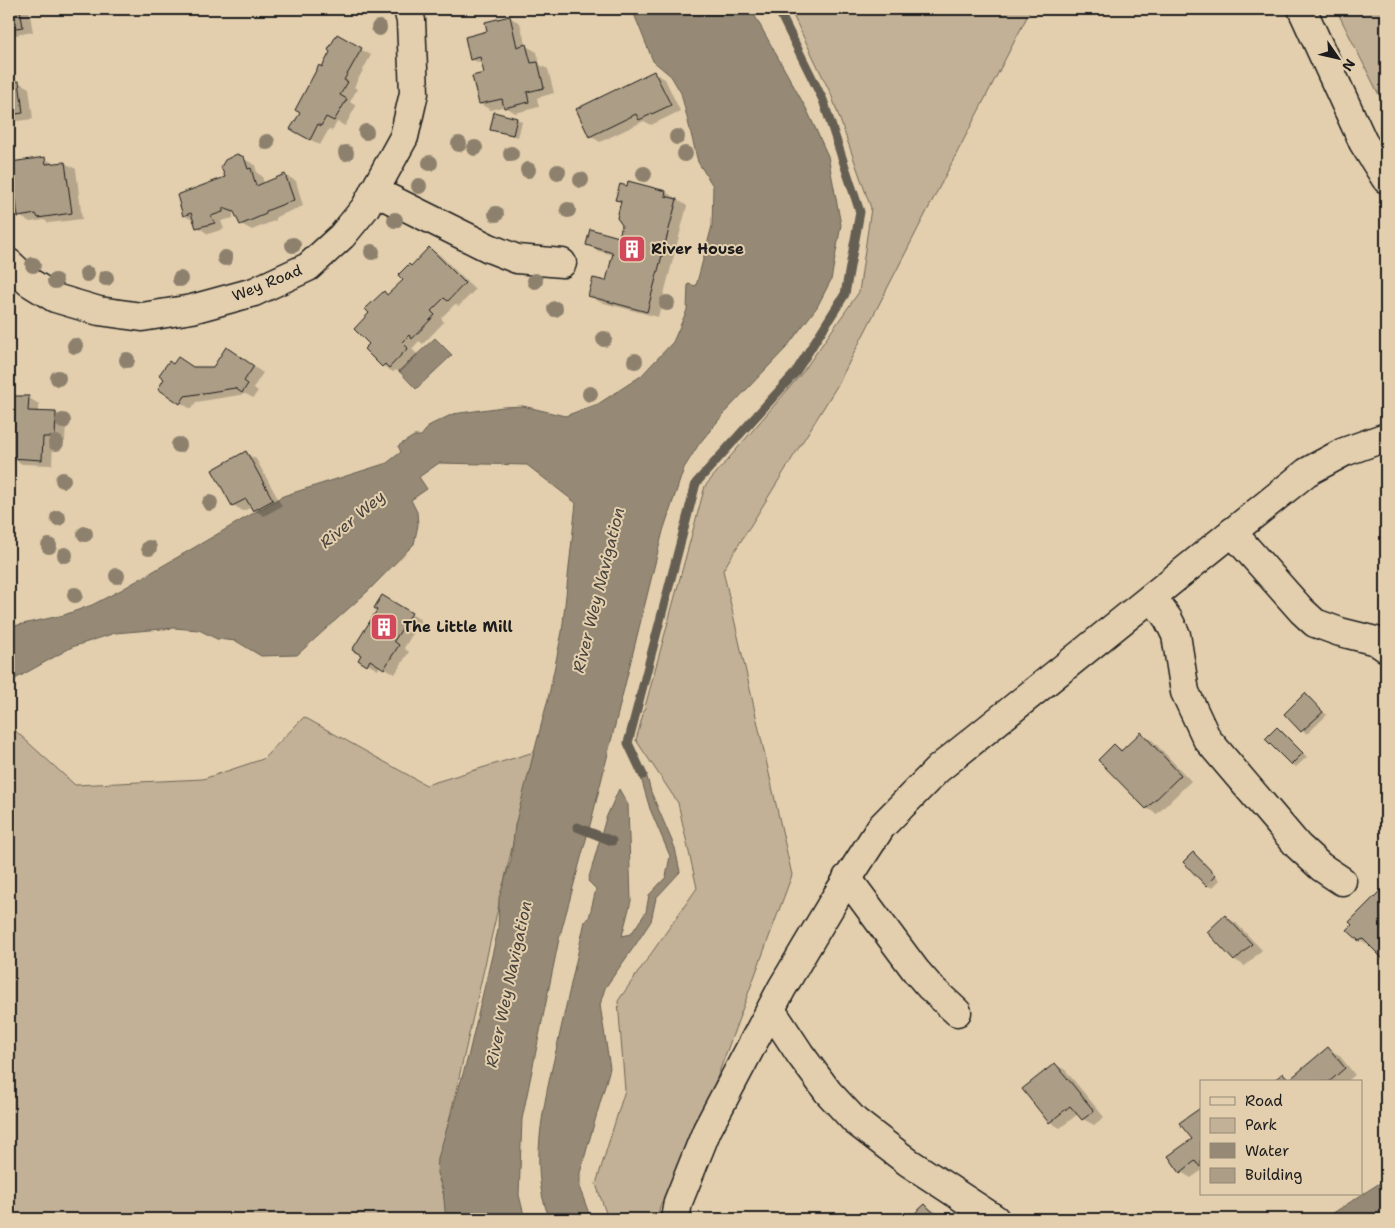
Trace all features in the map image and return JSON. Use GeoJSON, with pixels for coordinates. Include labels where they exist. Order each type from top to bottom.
{"type":"FeatureCollection","features":[{"type":"Feature","properties":{"kind":"street","name":"Wey Road"},"geometry":{"type":"LineString","coordinates":[[9,263],[29,282],[55,298],[100,311],[142,317],[192,310],[254,292],[308,267],[342,236],[365,208],[404,137],[414,93],[411,21],[408,9]]}},
{"type":"Feature","properties":{"kind":"street"},"geometry":{"type":"LineString","coordinates":[[1302,9],[1364,142],[1386,180]]}},
{"type":"Feature","properties":{"kind":"street"},"geometry":{"type":"LineString","coordinates":[[374,190],[490,248],[517,259],[562,263]]}},
{"type":"Feature","properties":{"kind":"street"},"geometry":{"type":"LineString","coordinates":[[675,1219],[678,1202],[707,1130],[771,1010],[848,878],[881,827],[938,769],[1307,472],[1344,452],[1386,437]]}},
{"type":"Feature","properties":{"kind":"street"},"geometry":{"type":"LineString","coordinates":[[1232,532],[1302,611],[1316,622],[1340,632],[1376,641],[1386,648]]}},
{"type":"Feature","properties":{"kind":"street"},"geometry":{"type":"LineString","coordinates":[[1152,597],[1176,634],[1185,692],[1207,739],[1298,846],[1321,868],[1342,881]]}},
{"type":"Feature","properties":{"kind":"street"},"geometry":{"type":"LineString","coordinates":[[848,878],[916,972],[957,1012]]}},
{"type":"Feature","properties":{"kind":"street"},"geometry":{"type":"LineString","coordinates":[[771,1010],[828,1092],[855,1121],[908,1162],[995,1219]]}},
{"type":"Feature","properties":{"kind":"green space"},"geometry":{"type":"Polygon","coordinates":[[[790,9],[1031,9],[837,386],[723,570],[792,875],[708,1102],[660,1206],[657,1219],[608,1219],[596,1184],[625,1090],[618,1001],[697,888],[678,803],[636,740],[705,486],[802,373],[859,292],[871,208],[831,94],[790,9]]]}},
{"type":"Feature","properties":{"kind":"green space"},"geometry":{"type":"Polygon","coordinates":[[[1336,9],[1386,9],[1386,109],[1336,9]]]}},
{"type":"Feature","properties":{"kind":"green space"},"geometry":{"type":"Polygon","coordinates":[[[304,717],[426,785],[534,752],[437,1173],[451,1219],[9,1219],[9,725],[75,785],[203,779],[263,759],[304,717]]]}},
{"type":"Feature","properties":{"kind":"water"},"geometry":{"type":"Polygon","coordinates":[[[632,9],[751,9],[807,110],[828,156],[841,225],[831,280],[817,307],[786,348],[727,410],[699,444],[684,468],[663,531],[594,810],[559,939],[522,1119],[519,1195],[525,1219],[448,1219],[445,1211],[443,1189],[437,1173],[438,1158],[468,1057],[498,930],[499,898],[511,860],[515,825],[548,699],[562,632],[576,503],[527,465],[439,463],[419,477],[427,489],[411,500],[417,512],[418,525],[414,544],[368,591],[297,655],[261,656],[236,641],[217,639],[199,630],[174,628],[115,633],[72,647],[15,679],[9,680],[9,627],[64,615],[92,605],[283,496],[387,463],[401,452],[398,446],[414,436],[421,436],[430,425],[453,414],[523,406],[565,416],[598,404],[641,376],[673,342],[687,310],[688,284],[696,286],[712,226],[713,186],[698,162],[681,93],[671,76],[653,61],[632,9]]]}},
{"type":"Feature","properties":{"kind":"water"},"geometry":{"type":"Polygon","coordinates":[[[435,338],[452,355],[416,389],[399,371],[435,338]]]}},
{"type":"Feature","properties":{"kind":"water"},"geometry":{"type":"Polygon","coordinates":[[[643,775],[647,777],[651,792],[675,848],[680,872],[656,898],[651,921],[605,988],[600,1005],[610,1068],[580,1173],[580,1189],[591,1219],[550,1219],[543,1198],[539,1175],[541,1126],[585,921],[589,918],[596,889],[588,881],[606,818],[619,789],[628,805],[631,901],[622,936],[631,934],[646,912],[649,895],[666,877],[670,856],[650,809],[641,778],[643,775]]]}},
{"type":"Feature","properties":{"kind":"water"},"geometry":{"type":"Polygon","coordinates":[[[1386,1179],[1386,1219],[1324,1219],[1362,1196],[1386,1179]]]}},
{"type":"Feature","properties":{"kind":"building"},"geometry":{"type":"Polygon","coordinates":[[[9,9],[20,9],[23,27],[9,29],[9,9]]]}},
{"type":"Feature","properties":{"kind":"building"},"geometry":{"type":"Polygon","coordinates":[[[510,16],[517,47],[526,44],[531,63],[538,62],[544,88],[527,92],[529,102],[504,108],[502,99],[479,104],[472,76],[484,73],[480,57],[470,60],[465,37],[487,31],[485,22],[510,16]]]}},
{"type":"Feature","properties":{"kind":"building"},"geometry":{"type":"Polygon","coordinates":[[[337,34],[362,48],[344,80],[348,82],[340,95],[347,99],[334,121],[326,117],[321,126],[318,124],[310,140],[290,129],[300,113],[295,110],[319,65],[322,67],[330,52],[328,50],[337,34]]]}},
{"type":"Feature","properties":{"kind":"building"},"geometry":{"type":"Polygon","coordinates":[[[654,71],[671,105],[639,120],[636,114],[589,137],[576,109],[654,71]]]}},
{"type":"Feature","properties":{"kind":"building"},"geometry":{"type":"Polygon","coordinates":[[[19,81],[23,113],[9,115],[9,82],[19,81]]]}},
{"type":"Feature","properties":{"kind":"building"},"geometry":{"type":"Polygon","coordinates":[[[494,112],[517,118],[513,135],[490,130],[494,112]]]}},
{"type":"Feature","properties":{"kind":"building"},"geometry":{"type":"Polygon","coordinates":[[[237,154],[244,157],[248,169],[251,168],[256,186],[285,174],[294,200],[266,211],[266,214],[240,225],[234,212],[223,208],[223,212],[211,216],[215,223],[196,228],[191,213],[183,216],[177,195],[225,177],[221,167],[225,160],[237,154]]]}},
{"type":"Feature","properties":{"kind":"building"},"geometry":{"type":"Polygon","coordinates":[[[45,157],[46,164],[65,162],[72,213],[38,218],[36,214],[18,217],[11,162],[45,157]]]}},
{"type":"Feature","properties":{"kind":"building","name":"River House"},"geometry":{"type":"Polygon","coordinates":[[[628,181],[666,191],[665,196],[677,199],[647,312],[588,296],[593,278],[606,281],[613,253],[586,245],[590,229],[619,237],[622,225],[617,218],[621,201],[615,200],[620,184],[627,186],[628,181]]]}},
{"type":"Feature","properties":{"kind":"building"},"geometry":{"type":"Polygon","coordinates":[[[429,247],[465,283],[448,301],[444,298],[431,311],[435,315],[412,339],[409,335],[402,342],[408,348],[389,368],[385,364],[382,367],[364,349],[369,344],[354,329],[369,313],[365,309],[384,291],[387,295],[403,280],[398,275],[409,264],[411,266],[429,247]]]}},
{"type":"Feature","properties":{"kind":"building"},"geometry":{"type":"Polygon","coordinates":[[[226,347],[254,366],[244,381],[248,384],[242,393],[235,388],[185,396],[180,404],[158,389],[164,379],[159,375],[169,361],[173,364],[178,357],[193,367],[213,367],[226,347]]]}},
{"type":"Feature","properties":{"kind":"building"},"geometry":{"type":"Polygon","coordinates":[[[9,396],[29,396],[28,411],[56,412],[55,437],[43,437],[42,460],[10,458],[9,396]]]}},
{"type":"Feature","properties":{"kind":"building"},"geometry":{"type":"Polygon","coordinates":[[[246,451],[273,500],[253,511],[246,499],[232,506],[212,470],[246,451]]]}},
{"type":"Feature","properties":{"kind":"building","name":"The Little Mill"},"geometry":{"type":"Polygon","coordinates":[[[382,595],[412,613],[394,641],[399,645],[384,669],[370,660],[367,666],[358,660],[361,655],[352,650],[377,610],[374,608],[382,595]]]}},
{"type":"Feature","properties":{"kind":"building"},"geometry":{"type":"Polygon","coordinates":[[[1305,693],[1323,712],[1301,732],[1284,714],[1305,693]]]}},
{"type":"Feature","properties":{"kind":"building"},"geometry":{"type":"Polygon","coordinates":[[[1277,727],[1303,753],[1291,765],[1265,739],[1277,727]]]}},
{"type":"Feature","properties":{"kind":"building"},"geometry":{"type":"Polygon","coordinates":[[[1141,732],[1181,775],[1146,809],[1098,760],[1114,744],[1121,751],[1141,732]]]}},
{"type":"Feature","properties":{"kind":"building"},"geometry":{"type":"Polygon","coordinates":[[[1193,852],[1216,876],[1206,886],[1183,862],[1193,852]]]}},
{"type":"Feature","properties":{"kind":"building"},"geometry":{"type":"Polygon","coordinates":[[[1386,885],[1386,962],[1363,939],[1359,941],[1347,930],[1352,925],[1349,922],[1386,885]]]}},
{"type":"Feature","properties":{"kind":"building"},"geometry":{"type":"Polygon","coordinates":[[[1225,915],[1252,944],[1234,961],[1207,932],[1225,915]]]}},
{"type":"Feature","properties":{"kind":"building"},"geometry":{"type":"Polygon","coordinates":[[[1328,1047],[1345,1068],[1331,1080],[1289,1080],[1328,1047]]]}},
{"type":"Feature","properties":{"kind":"building"},"geometry":{"type":"Polygon","coordinates":[[[1055,1063],[1094,1111],[1082,1120],[1070,1106],[1049,1123],[1022,1089],[1055,1063]]]}},
{"type":"Feature","properties":{"kind":"building"},"geometry":{"type":"Polygon","coordinates":[[[1283,1073],[1289,1080],[1274,1080],[1283,1073]]]}},
{"type":"Feature","properties":{"kind":"building"},"geometry":{"type":"Polygon","coordinates":[[[1199,1109],[1200,1110],[1200,1167],[1195,1161],[1180,1173],[1168,1156],[1192,1139],[1179,1123],[1199,1109]]]}},
{"type":"Feature","properties":{"kind":"building"},"geometry":{"type":"Polygon","coordinates":[[[925,1204],[939,1219],[916,1219],[913,1215],[925,1204]]]}},
{"type":"Feature","properties":{"kind":"building"},"geometry":{"type":"Polygon","coordinates":[[[955,1212],[962,1219],[947,1219],[955,1212]]]}},
{"type":"Feature","properties":{"kind":"waterway"},"geometry":{"type":"LineString","coordinates":[[643,775],[628,743],[696,483],[795,373],[845,294],[860,212],[823,100],[778,9]]}},
{"type":"Feature","properties":{"kind":"waterway"},"geometry":{"type":"LineString","coordinates":[[577,827],[612,841]]}},
{"type":"Feature","properties":{"kind":"place","name":"River House"},"geometry":{"type":"Point","coordinates":[632,249]}},
{"type":"Feature","properties":{"kind":"place","name":"The Little Mill"},"geometry":{"type":"Point","coordinates":[384,627]}},
{"type":"Feature","properties":{"kind":"water label","name":"River Wey"},"geometry":{"type":"Point","coordinates":[352,519]}},
{"type":"Feature","properties":{"kind":"water label","name":"River Wey Navigation"},"geometry":{"type":"Point","coordinates":[598,590]}},
{"type":"Feature","properties":{"kind":"water label","name":"River Wey Navigation"},"geometry":{"type":"Point","coordinates":[508,984]}}]}
